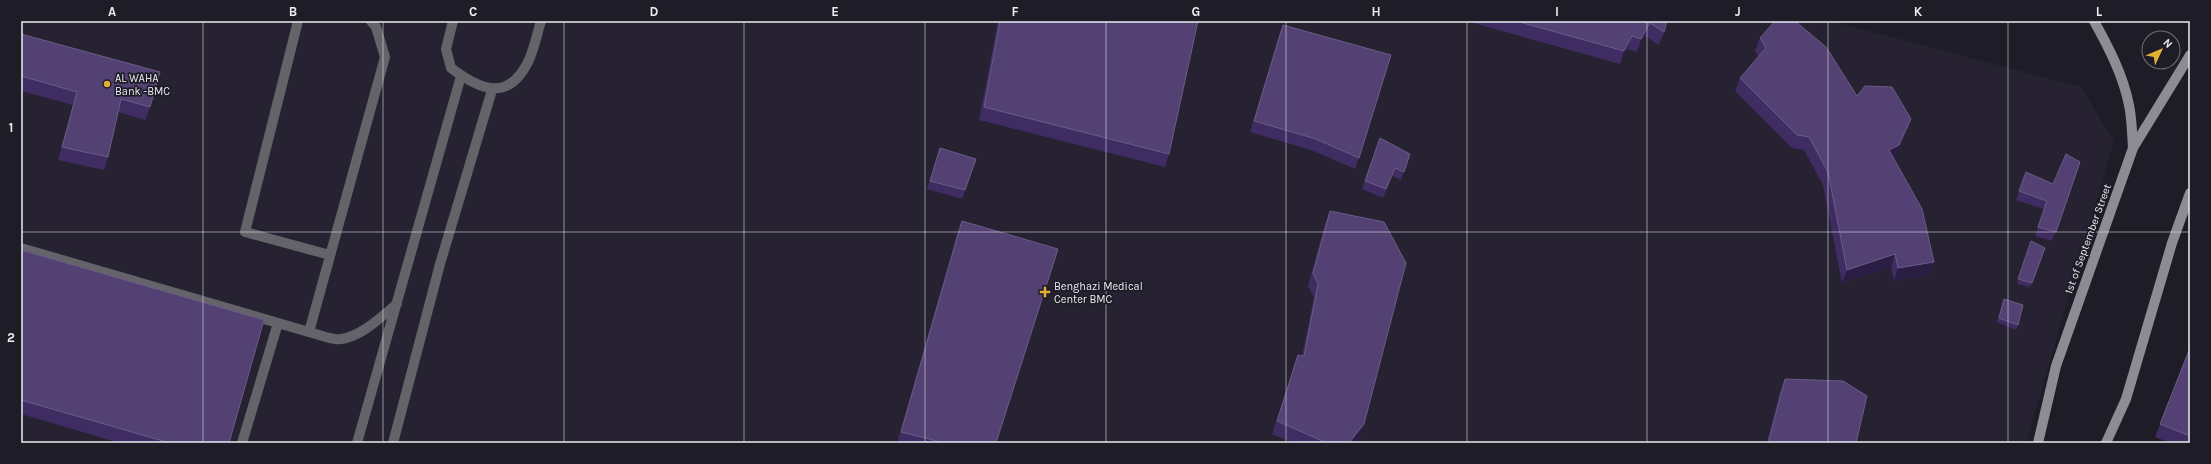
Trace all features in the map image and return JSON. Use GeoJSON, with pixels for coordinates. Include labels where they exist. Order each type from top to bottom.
{"type":"FeatureCollection","features":[{"type":"Feature","properties":{"kind":"street"},"geometry":{"type":"LineString","coordinates":[[2094,21],[2112,53],[2130,106],[2134,148]]}},
{"type":"Feature","properties":{"kind":"street","name":"1st of September Street"},"geometry":{"type":"LineString","coordinates":[[2038,443],[2056,366],[2134,148],[2190,55]]}},
{"type":"Feature","properties":{"kind":"street"},"geometry":{"type":"LineString","coordinates":[[2106,443],[2126,399],[2172,243],[2190,192]]}},
{"type":"Feature","properties":{"kind":"lane"},"geometry":{"type":"LineString","coordinates":[[298,21],[245,232],[330,255]]}},
{"type":"Feature","properties":{"kind":"lane"},"geometry":{"type":"LineString","coordinates":[[309,332],[385,57],[376,27],[371,21]]}},
{"type":"Feature","properties":{"kind":"lane"},"geometry":{"type":"LineString","coordinates":[[453,21],[446,49],[451,68],[472,84],[492,90],[513,83],[528,62],[541,21]]}},
{"type":"Feature","properties":{"kind":"lane"},"geometry":{"type":"LineString","coordinates":[[357,443],[461,76]]}},
{"type":"Feature","properties":{"kind":"lane"},"geometry":{"type":"LineString","coordinates":[[392,443],[440,264],[492,90]]}},
{"type":"Feature","properties":{"kind":"lane"},"geometry":{"type":"LineString","coordinates":[[21,248],[309,332],[340,339],[354,335],[376,322],[396,304]]}},
{"type":"Feature","properties":{"kind":"lane"},"geometry":{"type":"LineString","coordinates":[[242,443],[278,323]]}},
{"type":"Feature","properties":{"kind":"shaded area","name":"Benghazi Medical Center BMC"},"geometry":{"type":"Polygon","coordinates":[[[21,21],[1831,21],[2081,87],[2114,141],[2026,443],[21,443],[21,21]]]}},
{"type":"Feature","properties":{"kind":"building"},"geometry":{"type":"Polygon","coordinates":[[[1000,21],[1198,21],[1169,154],[984,107],[1000,21]]]}},
{"type":"Feature","properties":{"kind":"building"},"geometry":{"type":"Polygon","coordinates":[[[1516,21],[1667,21],[1664,32],[1650,23],[1641,39],[1632,36],[1624,51],[1516,21]]]}},
{"type":"Feature","properties":{"kind":"building"},"geometry":{"type":"Polygon","coordinates":[[[1775,21],[1795,21],[1826,47],[1857,96],[1865,86],[1892,87],[1911,119],[1899,145],[1889,150],[1922,209],[1934,262],[1898,268],[1895,254],[1847,270],[1828,172],[1809,137],[1797,135],[1740,78],[1766,48],[1760,38],[1775,21]]]}},
{"type":"Feature","properties":{"kind":"building"},"geometry":{"type":"Polygon","coordinates":[[[1283,25],[1391,55],[1359,158],[1316,139],[1254,121],[1283,25]]]}},
{"type":"Feature","properties":{"kind":"building"},"geometry":{"type":"Polygon","coordinates":[[[21,34],[160,72],[150,107],[121,99],[108,157],[62,147],[77,92],[21,76],[21,34]]]}},
{"type":"Feature","properties":{"kind":"building"},"geometry":{"type":"Polygon","coordinates":[[[1380,138],[1410,154],[1404,172],[1395,168],[1386,189],[1365,181],[1380,138]]]}},
{"type":"Feature","properties":{"kind":"building"},"geometry":{"type":"Polygon","coordinates":[[[940,148],[976,159],[965,190],[930,181],[940,148]]]}},
{"type":"Feature","properties":{"kind":"building"},"geometry":{"type":"Polygon","coordinates":[[[2066,154],[2080,162],[2056,232],[2038,227],[2047,201],[2019,191],[2026,172],[2053,184],[2066,154]]]}},
{"type":"Feature","properties":{"kind":"building"},"geometry":{"type":"Polygon","coordinates":[[[1330,211],[1384,222],[1406,263],[1364,424],[1349,443],[1327,443],[1277,421],[1298,355],[1304,356],[1318,284],[1313,273],[1330,211]]]}},
{"type":"Feature","properties":{"kind":"building"},"geometry":{"type":"Polygon","coordinates":[[[962,221],[1058,249],[996,443],[945,443],[901,432],[962,221]]]}},
{"type":"Feature","properties":{"kind":"building"},"geometry":{"type":"Polygon","coordinates":[[[2031,241],[2045,248],[2032,283],[2018,279],[2031,241]]]}},
{"type":"Feature","properties":{"kind":"building"},"geometry":{"type":"Polygon","coordinates":[[[21,250],[264,320],[229,443],[170,443],[21,400],[21,250]]]}},
{"type":"Feature","properties":{"kind":"building"},"geometry":{"type":"Polygon","coordinates":[[[2004,299],[2023,305],[2018,325],[1999,318],[2004,299]]]}},
{"type":"Feature","properties":{"kind":"building"},"geometry":{"type":"Polygon","coordinates":[[[2190,348],[2190,436],[2160,424],[2190,348]]]}},
{"type":"Feature","properties":{"kind":"building"},"geometry":{"type":"Polygon","coordinates":[[[1785,379],[1843,381],[1867,396],[1856,443],[1768,443],[1785,379]]]}},
{"type":"Feature","properties":{"kind":"place","name":"AL WAHA Bank -BMC"},"geometry":{"type":"Point","coordinates":[107,84]}},
{"type":"Feature","properties":{"kind":"place","name":"Benghazi Medical Center BMC"},"geometry":{"type":"Point","coordinates":[1045,292]}}]}
